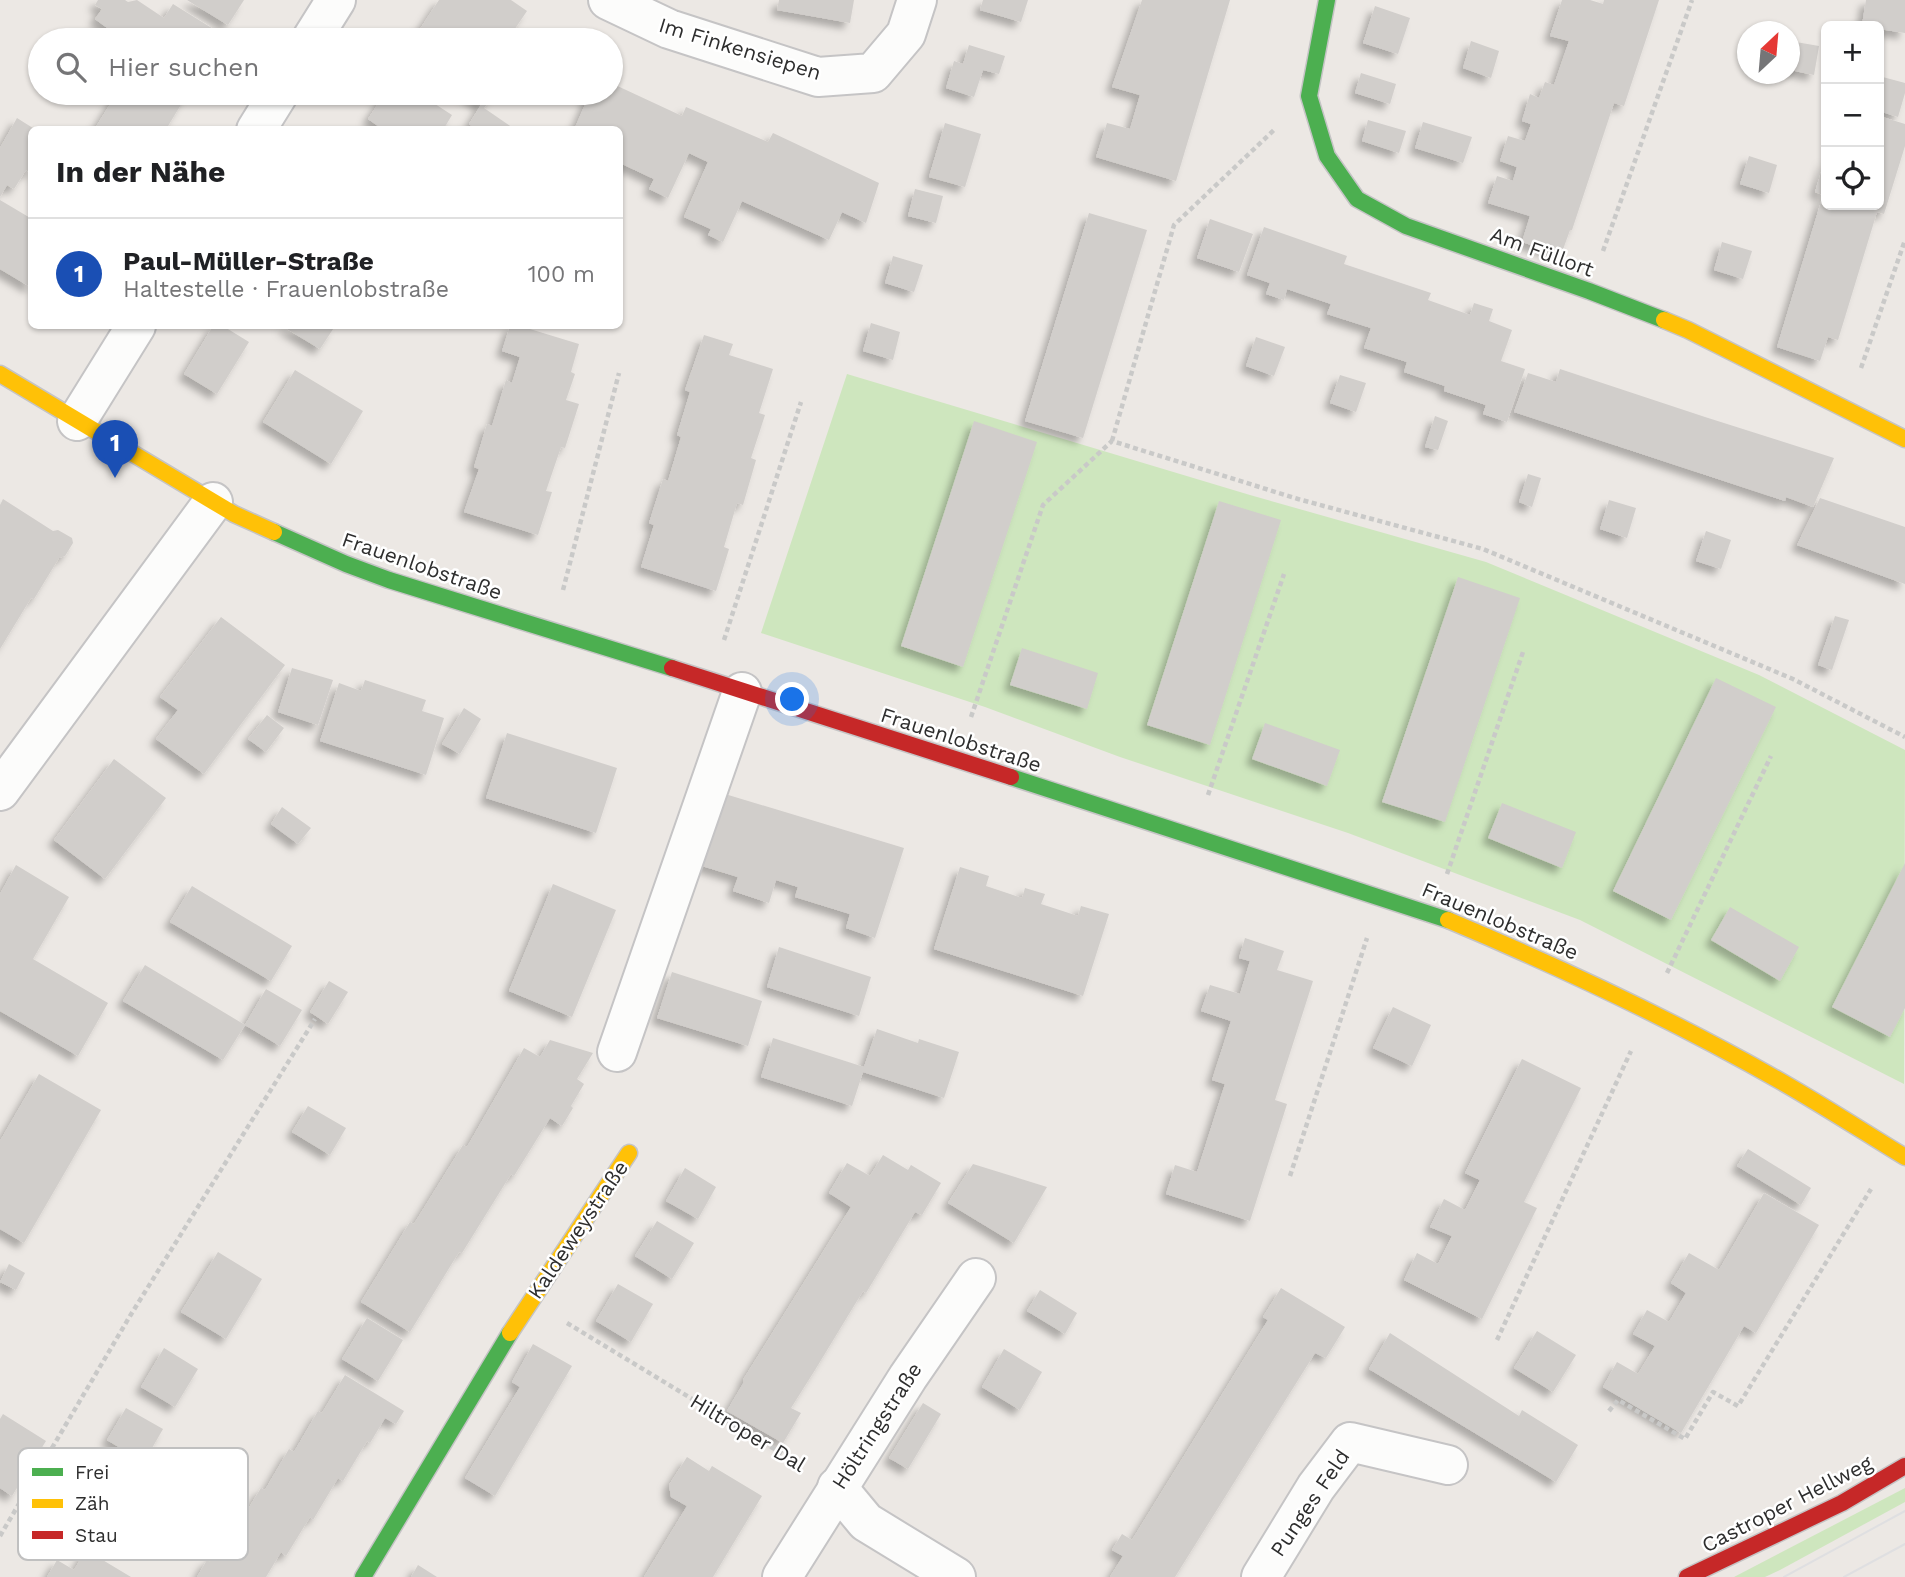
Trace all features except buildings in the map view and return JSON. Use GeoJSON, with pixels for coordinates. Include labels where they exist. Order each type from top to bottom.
{"type":"FeatureCollection","features":[{"type":"Feature","properties":{"kind":"street"},"geometry":{"type":"LineString","coordinates":[[318,28],[336,0]]}},
{"type":"Feature","properties":{"kind":"street","name":"Im Finkensiepen"},"geometry":{"type":"LineString","coordinates":[[608,0],[669,29],[818,77],[873,73],[906,34],[917,0]]}},
{"type":"Feature","properties":{"kind":"street","name":"Am Füllort"},"geometry":{"type":"LineString","coordinates":[[1327,0],[1309,96],[1327,156],[1357,199],[1406,226],[1589,291],[1688,330],[1905,439]]}},
{"type":"Feature","properties":{"kind":"street"},"geometry":{"type":"LineString","coordinates":[[258,126],[272,105]]}},
{"type":"Feature","properties":{"kind":"street"},"geometry":{"type":"LineString","coordinates":[[77,421],[133,329]]}},
{"type":"Feature","properties":{"kind":"street","name":"Frauenlobstraße"},"geometry":{"type":"LineString","coordinates":[[0,374],[213,502],[284,536],[389,580],[1434,914],[1538,957],[1649,1011],[1901,1147]]}},
{"type":"Feature","properties":{"kind":"street"},"geometry":{"type":"LineString","coordinates":[[0,790],[213,502]]}},
{"type":"Feature","properties":{"kind":"street"},"geometry":{"type":"LineString","coordinates":[[617,1052],[726,686]]}},
{"type":"Feature","properties":{"kind":"street","name":"Kaldeweystraße"},"geometry":{"type":"LineString","coordinates":[[363,1577],[530,1300],[629,1153]]}},
{"type":"Feature","properties":{"kind":"street","name":"Höltringstraße"},"geometry":{"type":"LineString","coordinates":[[782,1577],[908,1377],[976,1278]]}},
{"type":"Feature","properties":{"kind":"street","name":"Punges Feld"},"geometry":{"type":"LineString","coordinates":[[1261,1577],[1316,1487],[1350,1442],[1448,1465]]}},
{"type":"Feature","properties":{"kind":"street","name":"Castroper Hellweg"},"geometry":{"type":"LineString","coordinates":[[1687,1577],[1842,1503],[1905,1466]]}},
{"type":"Feature","properties":{"kind":"street"},"geometry":{"type":"LineString","coordinates":[[837,1487],[866,1522],[956,1577]]}},
{"type":"Feature","properties":{"kind":"path"},"geometry":{"type":"LineString","coordinates":[[1589,291],[1692,0]]}},
{"type":"Feature","properties":{"kind":"path"},"geometry":{"type":"LineString","coordinates":[[957,761],[1043,505],[1112,441],[1174,225],[1309,96]]}},
{"type":"Feature","properties":{"kind":"path"},"geometry":{"type":"LineString","coordinates":[[1847,408],[1905,240]]}},
{"type":"Feature","properties":{"kind":"path"},"geometry":{"type":"LineString","coordinates":[[552,632],[619,373]]}},
{"type":"Feature","properties":{"kind":"path"},"geometry":{"type":"LineString","coordinates":[[726,686],[801,402]]}},
{"type":"Feature","properties":{"kind":"path"},"geometry":{"type":"LineString","coordinates":[[1112,441],[1298,499],[1483,550],[1793,680],[1905,737]]}},
{"type":"Feature","properties":{"kind":"path"},"geometry":{"type":"LineString","coordinates":[[1194,836],[1284,574]]}},
{"type":"Feature","properties":{"kind":"path"},"geometry":{"type":"LineString","coordinates":[[1434,914],[1523,652]]}},
{"type":"Feature","properties":{"kind":"path"},"geometry":{"type":"LineString","coordinates":[[1497,1340],[1770,756]]}},
{"type":"Feature","properties":{"kind":"path"},"geometry":{"type":"LineString","coordinates":[[1290,1176],[1381,896]]}},
{"type":"Feature","properties":{"kind":"path"},"geometry":{"type":"LineString","coordinates":[[52,1448],[130,1316],[315,1019]]}},
{"type":"Feature","properties":{"kind":"path"},"geometry":{"type":"LineString","coordinates":[[1609,1411],[1618,1400],[1685,1439],[1713,1392],[1738,1406],[1901,1147]]}},
{"type":"Feature","properties":{"kind":"path","name":"Hiltroper Dal"},"geometry":{"type":"LineString","coordinates":[[530,1300],[837,1487]]}},
{"type":"Feature","properties":{"kind":"path"},"geometry":{"type":"LineString","coordinates":[[0,1536],[18,1506]]}},
{"type":"Feature","properties":{"kind":"green space"},"geometry":{"type":"Polygon","coordinates":[[[847,374],[1250,495],[1486,562],[1759,675],[1905,750],[1904,1084],[1580,920],[1348,833],[1120,757],[985,707],[761,633],[847,374]]]}},
{"type":"Feature","properties":{"kind":"green space"},"geometry":{"type":"Polygon","coordinates":[[[1905,1488],[1905,1502],[1780,1570],[1765,1577],[1734,1577],[1905,1488]]]}},
{"type":"Feature","properties":{"kind":"tram line"},"geometry":{"type":"LineString","coordinates":[[1784,1577],[1905,1511]]}},
{"type":"Feature","properties":{"kind":"tram line"},"geometry":{"type":"LineString","coordinates":[[1844,1577],[1905,1544]]}},
{"type":"Feature","properties":{"kind":"traffic: fast"},"geometry":{"type":"LineString","coordinates":[[1327,0],[1309,96],[1327,156],[1357,199],[1406,226],[1664,320]]}},
{"type":"Feature","properties":{"kind":"traffic: fast"},"geometry":{"type":"LineString","coordinates":[[274,532],[389,580],[672,668]]}},
{"type":"Feature","properties":{"kind":"traffic: fast"},"geometry":{"type":"LineString","coordinates":[[1011,777],[1448,920]]}},
{"type":"Feature","properties":{"kind":"traffic: fast"},"geometry":{"type":"LineString","coordinates":[[363,1577],[510,1333]]}},
{"type":"Feature","properties":{"kind":"traffic: slow"},"geometry":{"type":"LineString","coordinates":[[1664,320],[1905,439]]}},
{"type":"Feature","properties":{"kind":"traffic: slow"},"geometry":{"type":"LineString","coordinates":[[0,374],[234,514],[274,532]]}},
{"type":"Feature","properties":{"kind":"traffic: slow"},"geometry":{"type":"LineString","coordinates":[[1448,920],[1576,976],[1742,1059],[1905,1157]]}},
{"type":"Feature","properties":{"kind":"traffic: slow"},"geometry":{"type":"LineString","coordinates":[[510,1333],[629,1153]]}},
{"type":"Feature","properties":{"kind":"traffic: jam"},"geometry":{"type":"LineString","coordinates":[[672,668],[1011,777]]}},
{"type":"Feature","properties":{"kind":"traffic: jam"},"geometry":{"type":"LineString","coordinates":[[1687,1577],[1842,1503],[1905,1466]]}},
{"type":"Feature","properties":{"kind":"place","name":"Paul-Müller-Straße"},"geometry":{"type":"Point","coordinates":[115,478]}}]}
